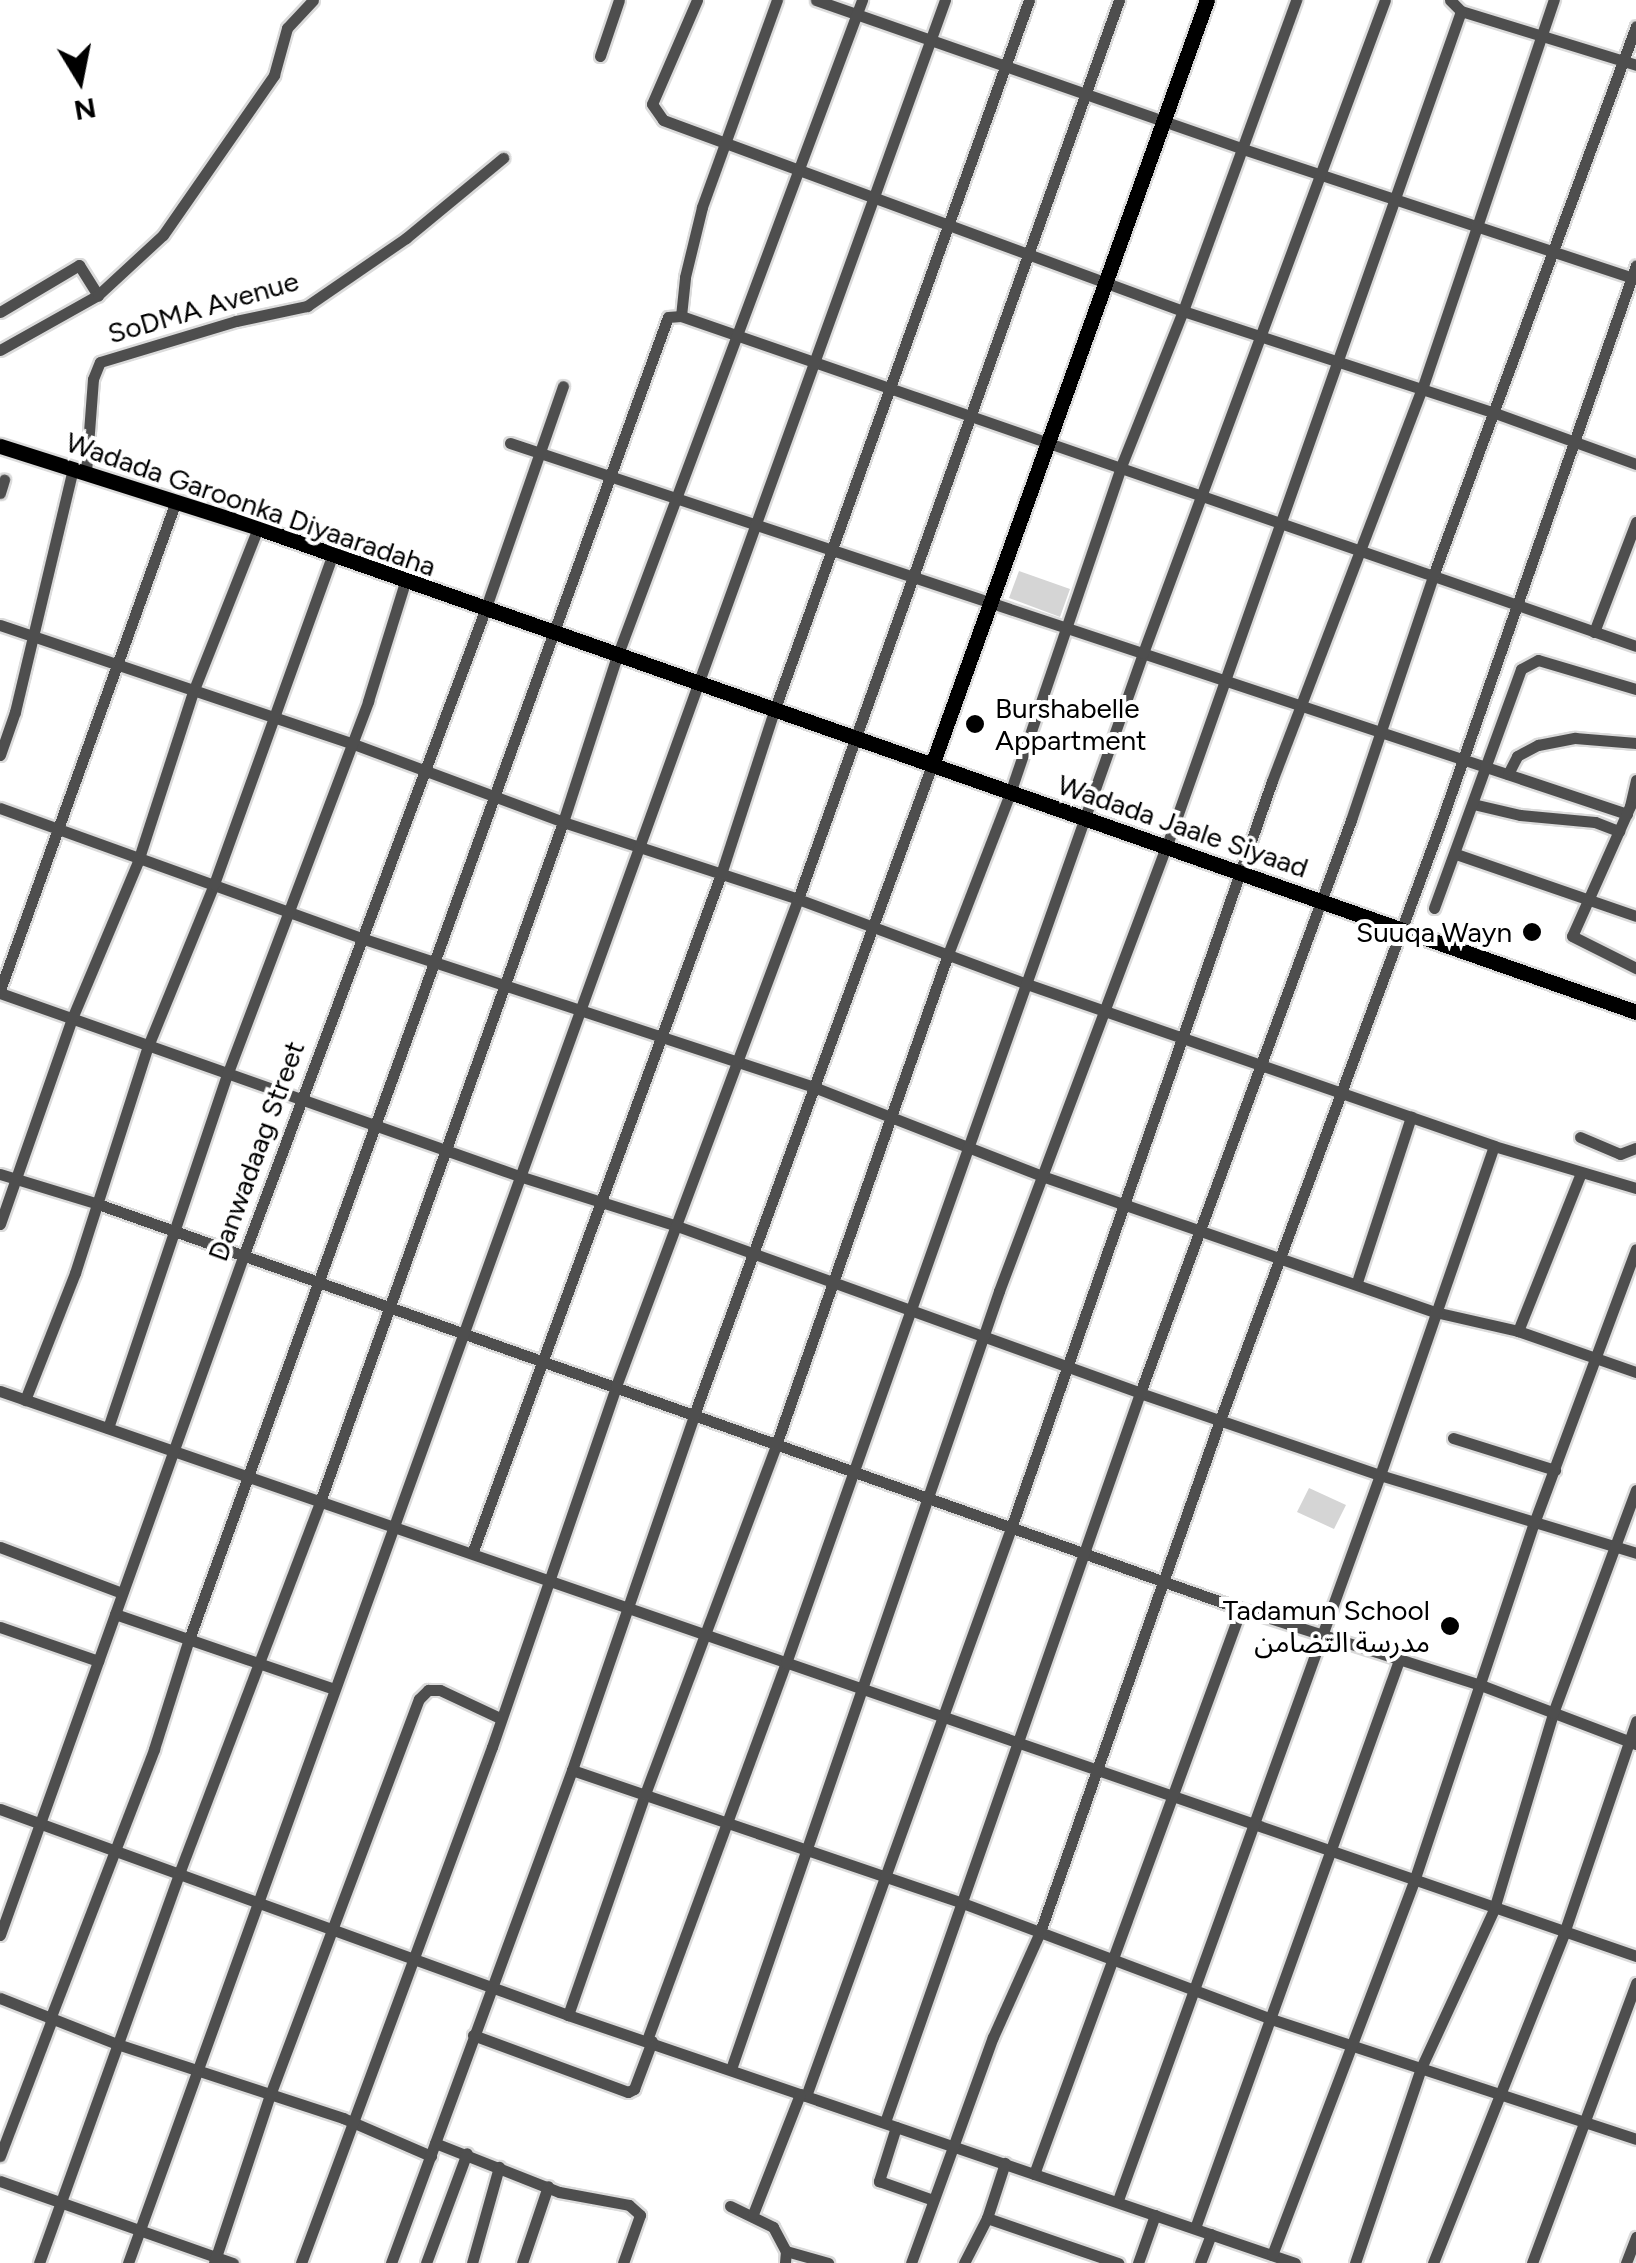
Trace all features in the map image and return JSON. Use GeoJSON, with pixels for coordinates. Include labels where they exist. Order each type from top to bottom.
{"type":"FeatureCollection","features":[{"type":"Feature","properties":{"kind":"main road"},"geometry":{"type":"LineString","coordinates":[[932,765],[1207,0]]}},
{"type":"Feature","properties":{"kind":"main road","name":"Wadada Garoonka Diyaaradaha"},"geometry":{"type":"LineString","coordinates":[[0,446],[258,528],[485,610]]}},
{"type":"Feature","properties":{"kind":"main road","name":"Wadada Jaale Siyaad"},"geometry":{"type":"LineString","coordinates":[[485,610],[1167,845],[1636,1012]]}},
{"type":"Feature","properties":{"kind":"street"},"geometry":{"type":"LineString","coordinates":[[0,350],[98,295],[162,235],[274,76],[287,28],[314,0]]}},
{"type":"Feature","properties":{"kind":"street"},"geometry":{"type":"LineString","coordinates":[[600,56],[619,0]]}},
{"type":"Feature","properties":{"kind":"street"},"geometry":{"type":"LineString","coordinates":[[697,0],[653,109],[663,120],[1184,311],[1495,412],[1636,464]]}},
{"type":"Feature","properties":{"kind":"street"},"geometry":{"type":"LineString","coordinates":[[681,316],[685,277],[702,207],[777,0]]}},
{"type":"Feature","properties":{"kind":"street"},"geometry":{"type":"LineString","coordinates":[[816,0],[1087,92],[1243,150],[1634,274],[1342,1093],[1220,1420],[1040,1932],[993,2037],[911,2263]]}},
{"type":"Feature","properties":{"kind":"street"},"geometry":{"type":"LineString","coordinates":[[39,2263],[180,1871],[321,1499],[563,822],[618,656],[740,338],[862,0]]}},
{"type":"Feature","properties":{"kind":"street"},"geometry":{"type":"LineString","coordinates":[[128,2263],[945,0]]}},
{"type":"Feature","properties":{"kind":"street"},"geometry":{"type":"LineString","coordinates":[[472,1552],[721,874],[774,711],[1029,0]]}},
{"type":"Feature","properties":{"kind":"street"},"geometry":{"type":"LineString","coordinates":[[302,2263],[733,1063],[798,899],[968,416],[1031,254],[1119,0]]}},
{"type":"Feature","properties":{"kind":"street"},"geometry":{"type":"LineString","coordinates":[[568,2015],[645,1794],[776,1445],[948,954],[1010,793],[1120,469],[1184,311],[1296,0]]}},
{"type":"Feature","properties":{"kind":"street"},"geometry":{"type":"LineString","coordinates":[[473,2035],[628,2092],[634,2089],[1143,653],[1385,0]]}},
{"type":"Feature","properties":{"kind":"street"},"geometry":{"type":"LineString","coordinates":[[1450,0],[1461,11],[1630,63]]}},
{"type":"Feature","properties":{"kind":"street"},"geometry":{"type":"LineString","coordinates":[[752,2214],[804,2095],[888,1876],[1243,873],[1272,781],[1422,389],[1554,0]]}},
{"type":"Feature","properties":{"kind":"street"},"geometry":{"type":"LineString","coordinates":[[731,2069],[931,1498],[983,1336],[1167,845],[1341,361],[1461,11]]}},
{"type":"Feature","properties":{"kind":"street"},"geometry":{"type":"LineString","coordinates":[[933,2200],[880,2181],[890,2124],[960,1902],[1140,1393],[1322,902],[1433,576],[1630,63],[1636,26]]}},
{"type":"Feature","properties":{"kind":"street","name":"SoDMA Avenue"},"geometry":{"type":"LineString","coordinates":[[80,471],[93,379],[100,362],[236,322],[308,306],[406,238],[503,158]]}},
{"type":"Feature","properties":{"kind":"street"},"geometry":{"type":"LineString","coordinates":[[0,312],[79,264],[98,295]]}},
{"type":"Feature","properties":{"kind":"street"},"geometry":{"type":"LineString","coordinates":[[0,2156],[114,1846],[154,1749],[188,1642],[668,318],[681,316],[1636,646]]}},
{"type":"Feature","properties":{"kind":"street","name":"Danwadaag Street"},"geometry":{"type":"LineString","coordinates":[[0,1936],[172,1451],[485,610],[563,386]]}},
{"type":"Feature","properties":{"kind":"street"},"geometry":{"type":"LineString","coordinates":[[510,443],[1627,814]]}},
{"type":"Feature","properties":{"kind":"street"},"geometry":{"type":"LineString","coordinates":[[0,755],[80,471]]}},
{"type":"Feature","properties":{"kind":"street"},"geometry":{"type":"LineString","coordinates":[[176,501],[0,992],[227,1075],[677,1226],[1140,1393],[1380,1475],[1636,1553]]}},
{"type":"Feature","properties":{"kind":"street"},"geometry":{"type":"LineString","coordinates":[[1594,632],[1636,522]]}},
{"type":"Feature","properties":{"kind":"street"},"geometry":{"type":"LineString","coordinates":[[0,1224],[73,1016],[138,861],[192,692],[258,528]]}},
{"type":"Feature","properties":{"kind":"street"},"geometry":{"type":"LineString","coordinates":[[25,1400],[98,1204],[148,1046],[214,884],[332,556]]}},
{"type":"Feature","properties":{"kind":"street"},"geometry":{"type":"LineString","coordinates":[[108,1428],[227,1075],[351,743],[405,582]]}},
{"type":"Feature","properties":{"kind":"street"},"geometry":{"type":"LineString","coordinates":[[0,624],[272,720],[351,743],[563,822],[798,899],[1027,984],[1494,1146],[1636,1188]]}},
{"type":"Feature","properties":{"kind":"street"},"geometry":{"type":"LineString","coordinates":[[1434,908],[1520,669],[1538,660],[1636,689]]}},
{"type":"Feature","properties":{"kind":"street"},"geometry":{"type":"LineString","coordinates":[[1508,774],[1517,756],[1538,745],[1575,738],[1636,743]]}},
{"type":"Feature","properties":{"kind":"street"},"geometry":{"type":"LineString","coordinates":[[391,2263],[932,765]]}},
{"type":"Feature","properties":{"kind":"street"},"geometry":{"type":"LineString","coordinates":[[1636,780],[1627,814],[1572,936],[1636,968]]}},
{"type":"Feature","properties":{"kind":"street"},"geometry":{"type":"LineString","coordinates":[[1473,804],[1520,815],[1595,822],[1620,831]]}},
{"type":"Feature","properties":{"kind":"street"},"geometry":{"type":"LineString","coordinates":[[0,808],[138,861],[362,938],[658,1039],[814,1087],[1045,1176],[1281,1255],[1435,1312],[1518,1331],[1636,1372]]}},
{"type":"Feature","properties":{"kind":"street"},"geometry":{"type":"LineString","coordinates":[[1456,854],[1636,916]]}},
{"type":"Feature","properties":{"kind":"street"},"geometry":{"type":"LineString","coordinates":[[1356,1282],[1410,1117]]}},
{"type":"Feature","properties":{"kind":"street"},"geometry":{"type":"LineString","coordinates":[[1580,1137],[1620,1154],[1636,1148]]}},
{"type":"Feature","properties":{"kind":"street"},"geometry":{"type":"LineString","coordinates":[[1118,2200],[1380,1475],[1494,1146]]}},
{"type":"Feature","properties":{"kind":"street"},"geometry":{"type":"LineString","coordinates":[[1518,1331],[1581,1173]]}},
{"type":"Feature","properties":{"kind":"street"},"geometry":{"type":"LineString","coordinates":[[0,1174],[98,1204],[1241,1609],[1478,1684],[1632,1743]]}},
{"type":"Feature","properties":{"kind":"street"},"geometry":{"type":"LineString","coordinates":[[1272,2255],[1414,1881],[1534,1523],[1636,1248]]}},
{"type":"Feature","properties":{"kind":"street"},"geometry":{"type":"LineString","coordinates":[[0,1391],[1636,1956]]}},
{"type":"Feature","properties":{"kind":"street"},"geometry":{"type":"LineString","coordinates":[[1454,1438],[1554,1470]]}},
{"type":"Feature","properties":{"kind":"street"},"geometry":{"type":"LineString","coordinates":[[1355,2263],[1422,2068],[1494,1908],[1552,1713],[1636,1490]]}},
{"type":"Feature","properties":{"kind":"street"},"geometry":{"type":"LineString","coordinates":[[0,1547],[122,1593]]}},
{"type":"Feature","properties":{"kind":"street"},"geometry":{"type":"LineString","coordinates":[[1034,2174],[1175,1798],[1241,1609]]}},
{"type":"Feature","properties":{"kind":"street"},"geometry":{"type":"LineString","coordinates":[[115,1614],[334,1689]]}},
{"type":"Feature","properties":{"kind":"street"},"geometry":{"type":"LineString","coordinates":[[0,1627],[98,1661]]}},
{"type":"Feature","properties":{"kind":"street"},"geometry":{"type":"LineString","coordinates":[[1194,2228],[1399,1660]]}},
{"type":"Feature","properties":{"kind":"street"},"geometry":{"type":"LineString","coordinates":[[215,2260],[270,2095],[422,1693],[440,1690],[500,1718]]}},
{"type":"Feature","properties":{"kind":"street"},"geometry":{"type":"LineString","coordinates":[[1432,2263],[1564,1933],[1632,1743],[1636,1721]]}},
{"type":"Feature","properties":{"kind":"street"},"geometry":{"type":"LineString","coordinates":[[572,1770],[888,1876],[1268,2018],[1636,2139]]}},
{"type":"Feature","properties":{"kind":"street"},"geometry":{"type":"LineString","coordinates":[[0,1808],[114,1846],[568,2015],[955,2144],[1294,2263]]}},
{"type":"Feature","properties":{"kind":"street"},"geometry":{"type":"LineString","coordinates":[[1532,2263],[1542,2224],[1587,2122],[1636,1982]]}},
{"type":"Feature","properties":{"kind":"street"},"geometry":{"type":"LineString","coordinates":[[0,1998],[118,2044],[354,2123],[431,2156]]}},
{"type":"Feature","properties":{"kind":"street"},"geometry":{"type":"LineString","coordinates":[[435,2142],[548,2186],[600,2202],[614,2199],[640,2215],[623,2263]]}},
{"type":"Feature","properties":{"kind":"street"},"geometry":{"type":"LineString","coordinates":[[426,2263],[467,2154]]}},
{"type":"Feature","properties":{"kind":"street"},"geometry":{"type":"LineString","coordinates":[[964,2263],[987,2218],[1004,2163]]}},
{"type":"Feature","properties":{"kind":"street"},"geometry":{"type":"LineString","coordinates":[[472,2263],[499,2166]]}},
{"type":"Feature","properties":{"kind":"street"},"geometry":{"type":"LineString","coordinates":[[0,2181],[215,2260],[233,2263]]}},
{"type":"Feature","properties":{"kind":"street"},"geometry":{"type":"LineString","coordinates":[[522,2263],[548,2186]]}},
{"type":"Feature","properties":{"kind":"street"},"geometry":{"type":"LineString","coordinates":[[730,2206],[774,2227],[786,2257],[828,2263]]}},
{"type":"Feature","properties":{"kind":"street"},"geometry":{"type":"LineString","coordinates":[[1138,2263],[1155,2215]]}},
{"type":"Feature","properties":{"kind":"street"},"geometry":{"type":"LineString","coordinates":[[987,2218],[1086,2257],[1118,2263]]}},
{"type":"Feature","properties":{"kind":"street"},"geometry":{"type":"LineString","coordinates":[[1200,2263],[1211,2234]]}},
{"type":"Feature","properties":{"kind":"street"},"geometry":{"type":"LineString","coordinates":[[1626,2263],[1636,2237]]}},
{"type":"Feature","properties":{"kind":"shaded area"},"geometry":{"type":"Polygon","coordinates":[[[1019,571],[1070,589],[1060,617],[1009,598],[1019,571]]]}},
{"type":"Feature","properties":{"kind":"shaded area"},"geometry":{"type":"Polygon","coordinates":[[[1309,1488],[1346,1505],[1334,1529],[1297,1512],[1309,1488]]]}},
{"type":"Feature","properties":{"kind":"place","name":"Burshabelle Appartment"},"geometry":{"type":"Point","coordinates":[975,724]}},
{"type":"Feature","properties":{"kind":"place","name":"Suuqa Wayn"},"geometry":{"type":"Point","coordinates":[1532,932]}},
{"type":"Feature","properties":{"kind":"place","name":"Tadamun School مدرسة التضامن"},"geometry":{"type":"Point","coordinates":[1450,1626]}}]}
